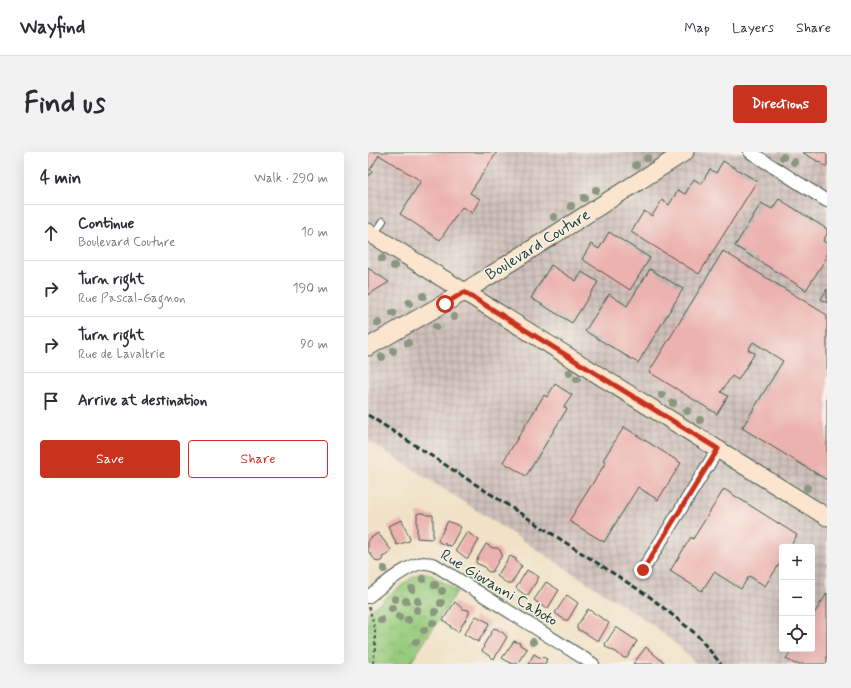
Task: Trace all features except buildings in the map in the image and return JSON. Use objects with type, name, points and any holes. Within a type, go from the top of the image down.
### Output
[{"type":"street","name":"Boulevard Couture","points":[[368,347],[464,292],[685,152]]},
{"type":"street","points":[[750,152],[827,201]]},
{"type":"street","points":[[371,234],[827,517]]},
{"type":"street","points":[[643,570],[718,449]]},
{"type":"street","name":"Rue Giovanni Caboto","points":[[368,597],[408,568],[416,564],[426,562],[439,568],[593,664]]},
{"type":"lane","points":[[371,234],[382,221]]},
{"type":"path","points":[[368,602],[375,629],[373,664]]},
{"type":"shaded area","points":[[368,152],[827,152],[827,664],[696,664],[684,651],[653,625],[368,440]]},
{"type":"green space","points":[[422,572],[428,573],[457,591],[410,664],[368,664],[368,612],[414,576]]},
{"type":"railway","points":[[368,415],[650,597],[696,634],[721,664]]},
{"type":"route","points":[[445,304],[464,292],[718,449],[643,570]]}]
